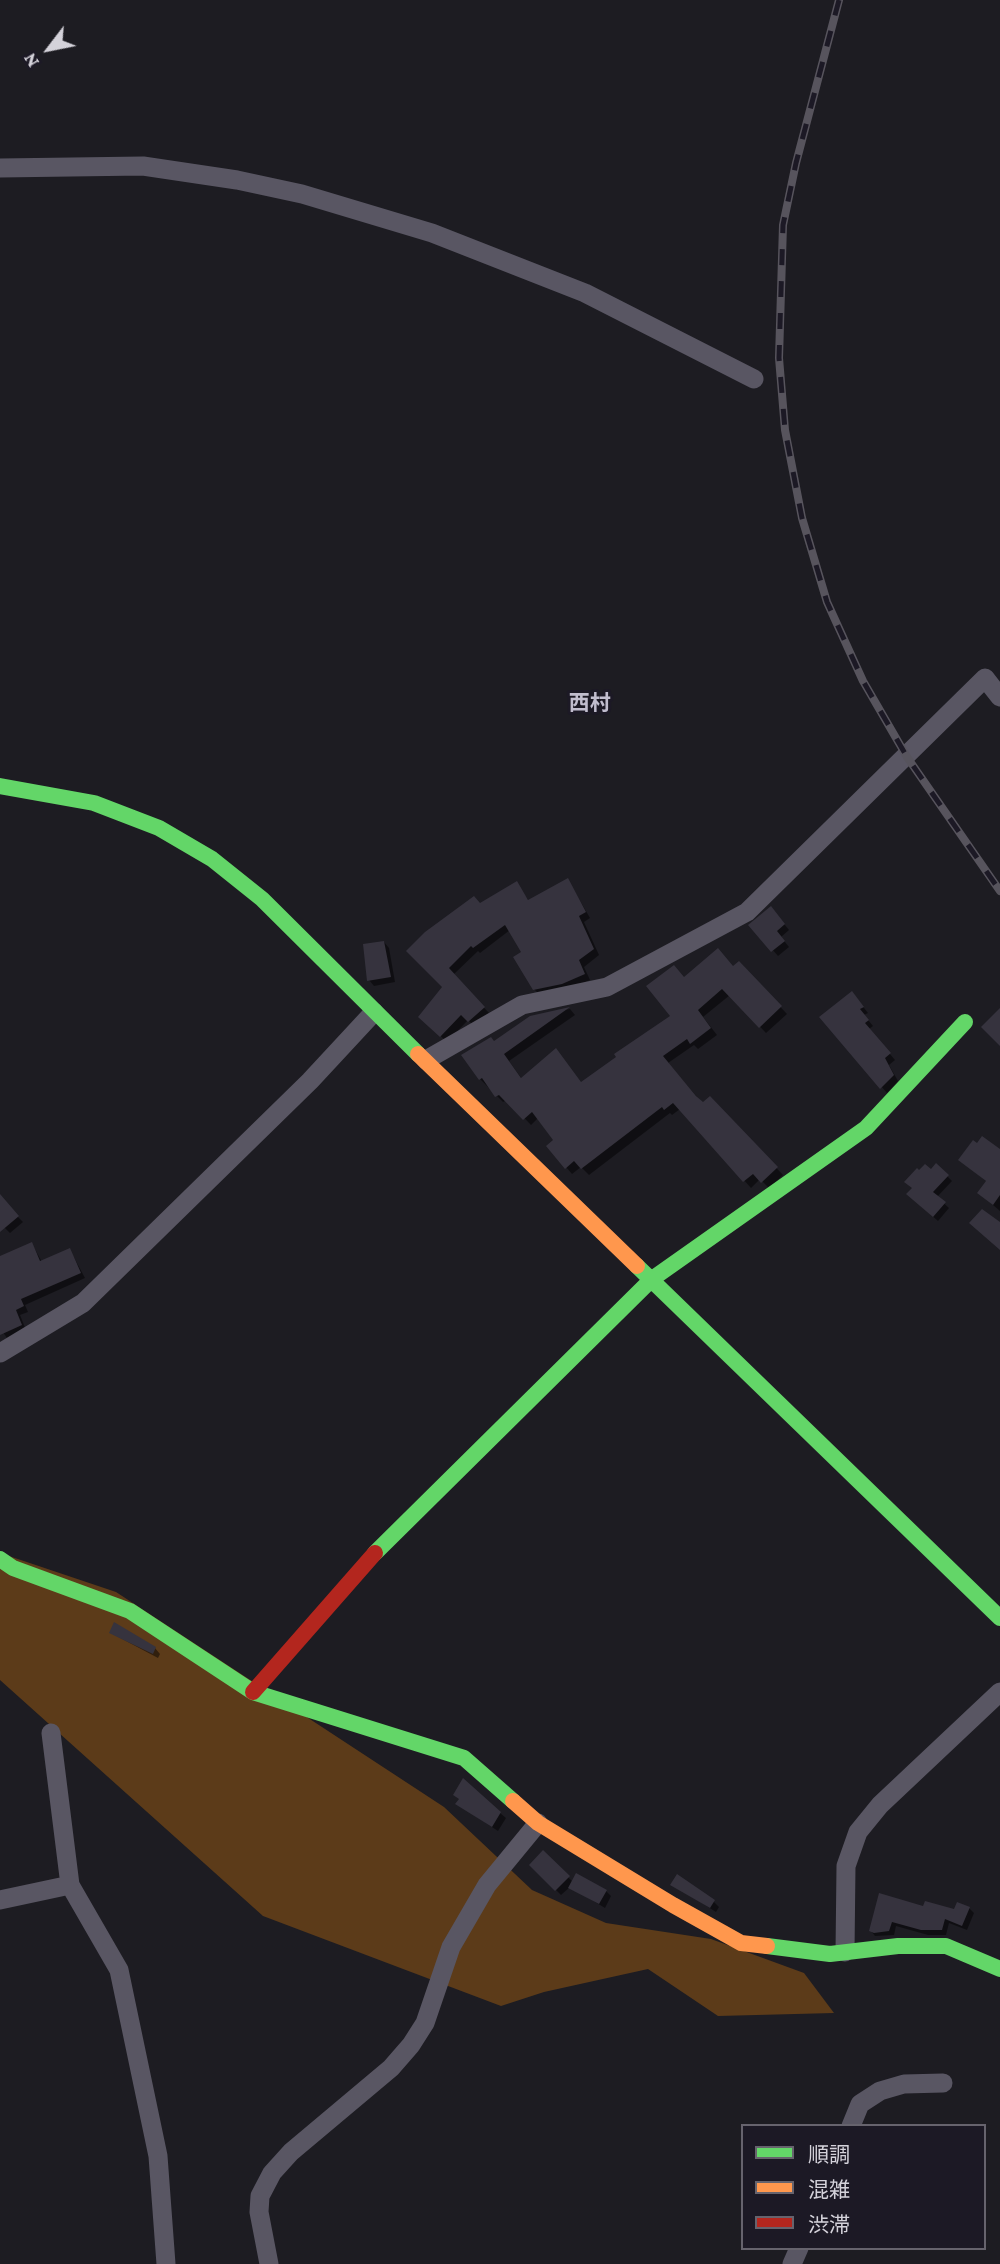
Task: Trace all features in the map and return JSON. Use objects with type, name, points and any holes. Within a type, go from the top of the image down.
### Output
[{"type":"street","points":[[0,168],[143,166],[237,180],[302,194],[432,233],[585,293],[754,379]]},
{"type":"street","points":[[426,1060],[522,1005],[607,987],[747,912],[985,678],[1000,696]]},
{"type":"street","points":[[0,786],[35,790],[94,803],[159,828],[212,859],[262,899],[374,1012],[1000,1618]]},
{"type":"street","points":[[0,1353],[83,1303],[310,1081],[374,1012]]},
{"type":"street","points":[[253,1692],[391,1534],[652,1279],[866,1128],[965,1022]]},
{"type":"street","points":[[0,1559],[13,1568],[130,1611],[253,1692],[464,1758],[538,1823],[741,1943],[830,1954],[946,1946],[1000,1969]]},
{"type":"street","points":[[845,1952],[846,1866],[859,1832],[880,1805],[1000,1692]]},
{"type":"street","points":[[51,1733],[70,1885],[119,1970],[158,2156],[166,2264]]},
{"type":"street","points":[[269,2264],[259,2212],[260,2196],[272,2172],[291,2152],[391,2068],[411,2045],[425,2023],[457,1936],[486,1885],[538,1823]]},
{"type":"street","points":[[0,1900],[70,1885]]},
{"type":"street","points":[[852,2124],[860,2104],[880,2091],[904,2084],[943,2083]]},
{"type":"shaded area","points":[[0,1553],[116,1592],[444,1807],[532,1890],[606,1923],[711,1939],[804,1973],[834,2013],[718,2016],[648,1969],[544,1992],[501,2006],[263,1916],[0,1680]]},
{"type":"building","points":[[568,878],[586,912],[579,916],[594,949],[579,960],[585,974],[562,984],[533,990],[513,957],[521,952],[505,925],[473,948],[471,946],[449,968],[485,1007],[468,1022],[461,1015],[440,1037],[418,1017],[442,987],[406,951],[425,932],[474,896],[480,903],[517,881],[528,900]]},
{"type":"building","points":[[771,906],[785,924],[777,931],[785,941],[771,952],[748,925]]},
{"type":"building","points":[[384,941],[391,977],[367,981],[363,944]]},
{"type":"building","points":[[718,948],[733,966],[739,961],[782,1006],[759,1028],[722,989],[698,1010],[711,1028],[690,1044],[687,1039],[663,1056],[696,1096],[703,1102],[710,1096],[778,1167],[761,1183],[753,1174],[743,1182],[673,1103],[664,1110],[662,1107],[581,1169],[574,1161],[565,1169],[546,1146],[553,1140],[532,1112],[523,1120],[499,1095],[495,1097],[461,1055],[491,1037],[494,1041],[530,1016],[570,1007],[504,1054],[521,1078],[556,1048],[581,1082],[616,1057],[614,1054],[670,1016],[646,986],[674,965],[684,977]]},
{"type":"building","points":[[852,991],[864,1007],[860,1009],[869,1020],[865,1023],[891,1053],[885,1058],[894,1075],[880,1089],[819,1017]]},
{"type":"building","points":[[1000,1008],[1000,1046],[981,1027]]},
{"type":"building","points":[[982,1136],[1000,1149],[1000,1195],[993,1205],[977,1193],[986,1181],[958,1160],[973,1140],[977,1143]]},
{"type":"building","points":[[936,1163],[949,1175],[933,1192],[946,1202],[933,1217],[906,1194],[912,1188],[904,1182],[917,1168],[919,1170],[925,1164],[931,1169]]},
{"type":"building","points":[[0,1194],[19,1216],[0,1232]]},
{"type":"building","points":[[982,1209],[1000,1222],[1000,1250],[969,1223]]},
{"type":"building","points":[[32,1242],[40,1261],[70,1248],[81,1273],[21,1299],[24,1306],[16,1310],[22,1325],[0,1335],[0,1256]]},
{"type":"building","points":[[114,1622],[156,1647],[153,1654],[109,1633]]},
{"type":"building","points":[[463,1778],[501,1812],[492,1827],[455,1804],[459,1799],[453,1795]]},
{"type":"building","points":[[543,1850],[570,1876],[555,1891],[529,1865]]},
{"type":"building","points":[[576,1873],[607,1890],[599,1904],[568,1888]]},
{"type":"building","points":[[677,1874],[715,1900],[710,1908],[670,1885]]},
{"type":"building","points":[[879,1893],[923,1906],[925,1901],[954,1909],[957,1902],[970,1907],[962,1926],[945,1919],[942,1930],[921,1930],[892,1922],[889,1931],[874,1933],[869,1931]]},
{"type":"railway","points":[[839,0],[796,163],[783,225],[779,358],[785,430],[802,518],[827,602],[863,681],[907,757],[1000,891]]},
{"type":"traffic: fast","points":[[0,786],[94,803],[159,828],[212,859],[262,899],[418,1054]]},
{"type":"traffic: fast","points":[[375,1553],[652,1279],[866,1128],[965,1022]]},
{"type":"traffic: fast","points":[[637,1266],[1000,1618]]},
{"type":"traffic: fast","points":[[0,1559],[13,1568],[130,1611],[253,1692],[464,1758],[513,1801]]},
{"type":"traffic: fast","points":[[767,1946],[830,1954],[898,1946],[946,1946],[1000,1969]]},
{"type":"traffic: slow","points":[[418,1054],[637,1266]]},
{"type":"traffic: slow","points":[[513,1801],[538,1823],[673,1905],[741,1943],[767,1946]]},
{"type":"traffic: jam","points":[[253,1692],[375,1553]]},
{"type":"district","name":"西村","points":[[590,704]]}]
